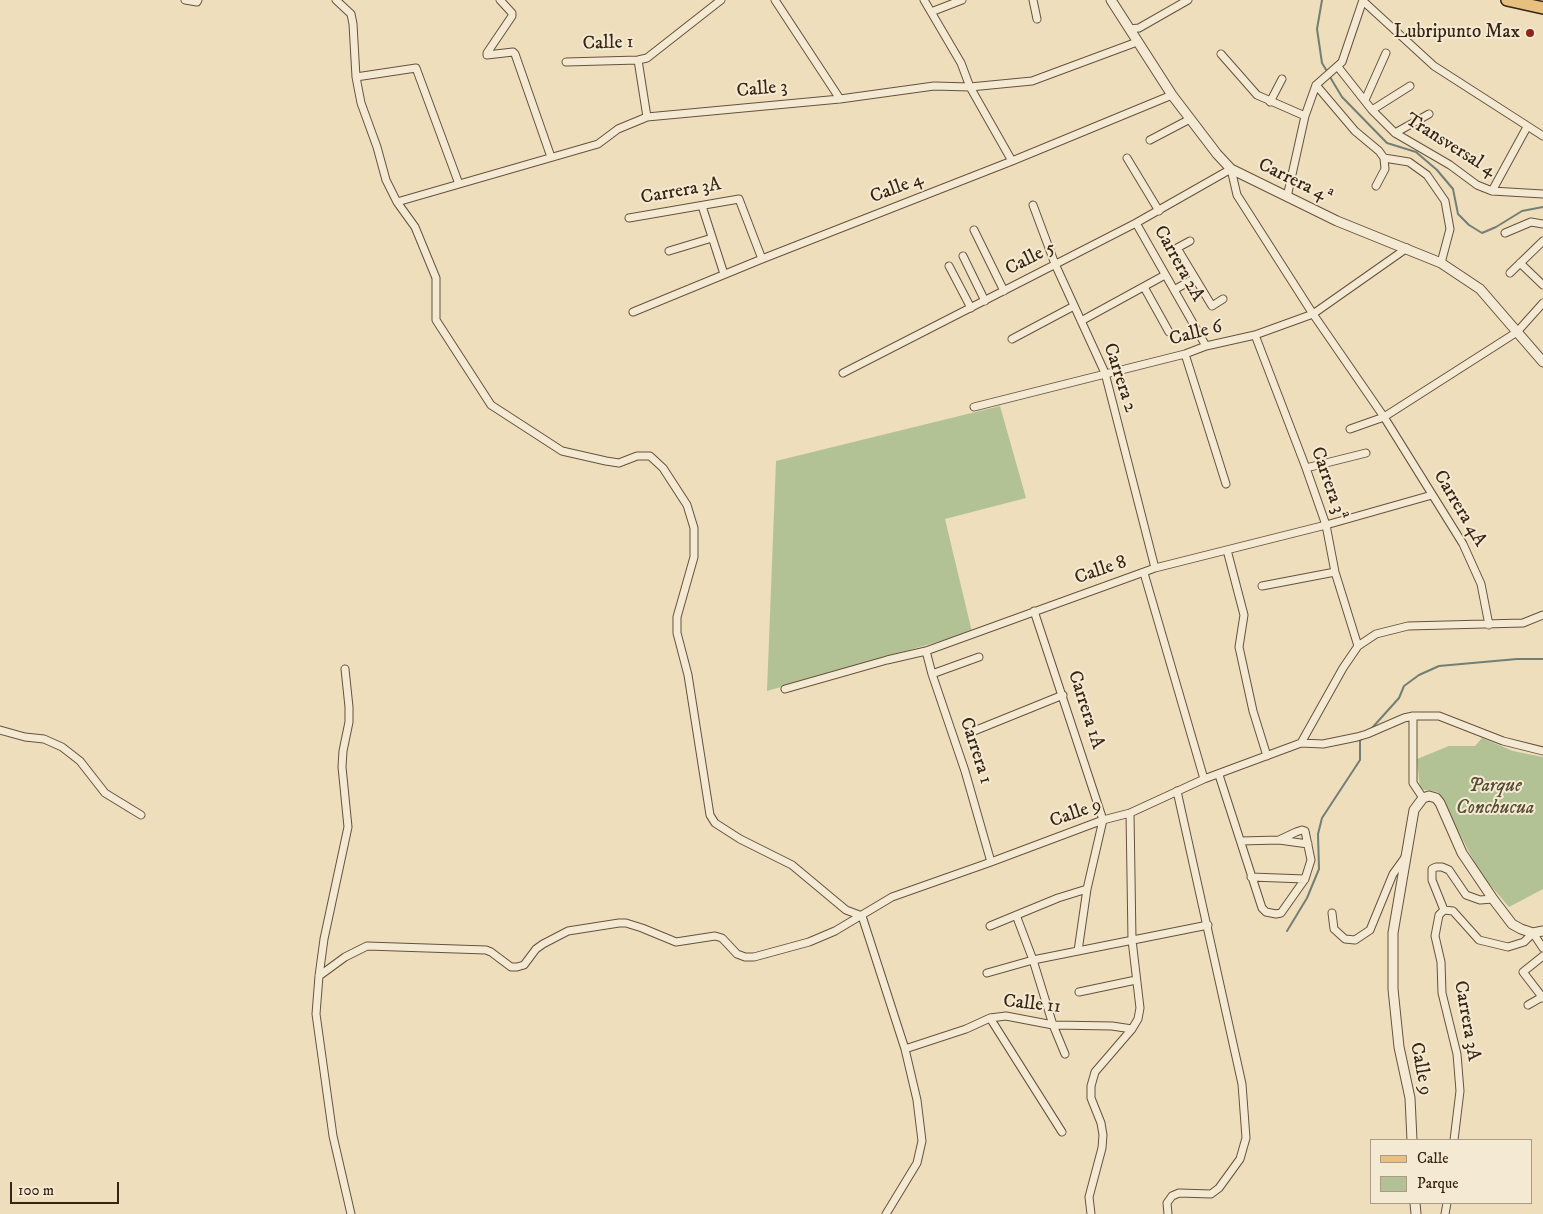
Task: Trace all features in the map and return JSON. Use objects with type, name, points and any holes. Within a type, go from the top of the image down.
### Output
[{"type":"main road","points":[[1507,0],[1543,8]]},
{"type":"street","points":[[185,0],[197,2],[198,0]]},
{"type":"street","points":[[336,0],[351,14],[356,77],[361,103],[377,147],[386,180],[397,202],[415,226],[436,278],[436,320],[492,405],[562,452],[619,463],[637,456],[650,456],[663,468],[687,505],[694,528],[694,557],[677,617],[677,633],[688,675],[710,814],[715,823],[740,839],[792,865],[846,910],[862,916],[905,1050],[917,1100],[922,1141],[917,1162],[886,1214]]},
{"type":"street","points":[[500,0],[512,13],[512,16],[487,55],[513,52],[515,54],[551,157]]},
{"type":"street","name":"Calle 1","points":[[566,62],[638,60],[647,58],[721,0]]},
{"type":"street","points":[[775,0],[840,99]]},
{"type":"street","points":[[924,0],[1012,161]]},
{"type":"street","points":[[931,12],[962,0]]},
{"type":"street","points":[[1033,0],[1038,20]]},
{"type":"street","name":"Carrera 4ª","points":[[1111,0],[1172,96],[1216,154],[1231,169],[1338,221],[1442,264],[1480,289],[1517,332]]},
{"type":"street","points":[[1130,29],[1139,28],[1188,0]]},
{"type":"street","points":[[1287,197],[1305,116],[1316,85],[1342,62],[1363,0],[1434,66],[1543,136]]},
{"type":"street","name":"Calle 3","points":[[397,202],[598,144],[618,129],[646,117],[840,99],[934,86],[970,87],[1032,81],[1137,42]]},
{"type":"street","points":[[1365,100],[1386,53]]},
{"type":"street","points":[[1221,54],[1257,95],[1305,116]]},
{"type":"street","points":[[638,60],[646,117]]},
{"type":"street","name":"Transversal 4","points":[[1338,67],[1372,110],[1396,133],[1450,165],[1477,185],[1492,191],[1543,193]]},
{"type":"street","points":[[356,77],[416,68],[459,184]]},
{"type":"street","points":[[1270,102],[1282,79]]},
{"type":"street","points":[[1316,85],[1355,131],[1379,151],[1384,158],[1385,169],[1376,186]]},
{"type":"street","points":[[1372,110],[1410,86]]},
{"type":"street","name":"Calle 4","points":[[633,312],[1172,96]]},
{"type":"street","points":[[1396,133],[1429,114]]},
{"type":"street","points":[[1150,140],[1190,119]]},
{"type":"street","points":[[1492,191],[1527,127]]},
{"type":"street","points":[[1127,158],[1159,211]]},
{"type":"street","points":[[1384,158],[1409,162],[1427,175],[1444,201],[1450,229],[1442,264]]},
{"type":"street","name":"Calle 5","points":[[843,373],[1136,224],[1231,169]]},
{"type":"street","name":"Carrera 4A","points":[[1231,169],[1237,195],[1313,314],[1384,417],[1463,544],[1481,584],[1489,625]]},
{"type":"street","name":"Carrera 3A","points":[[629,218],[739,199],[762,259]]},
{"type":"street","name":"Carrera 2","points":[[1033,205],[1055,264],[1104,373],[1155,568]]},
{"type":"street","points":[[702,206],[724,274]]},
{"type":"street","points":[[1506,233],[1531,222],[1543,224]]},
{"type":"street","name":"Carrera 2A","points":[[1136,224],[1206,346]]},
{"type":"street","points":[[974,230],[1004,291]]},
{"type":"street","points":[[669,251],[712,238]]},
{"type":"street","points":[[1510,273],[1543,240]]},
{"type":"street","points":[[1190,241],[1177,248],[1212,306],[1223,300]]},
{"type":"street","name":"Calle 6","points":[[974,407],[1185,354],[1206,346],[1256,335],[1313,314],[1407,248]]},
{"type":"street","points":[[963,256],[986,301]]},
{"type":"street","points":[[1520,263],[1543,285]]},
{"type":"street","points":[[949,266],[971,308]]},
{"type":"street","points":[[1081,321],[1165,274]]},
{"type":"street","points":[[1174,290],[1195,278]]},
{"type":"street","points":[[1144,287],[1169,332]]},
{"type":"street","points":[[1350,429],[1384,417],[1517,332],[1543,303]]},
{"type":"street","points":[[1012,340],[1074,306]]},
{"type":"street","points":[[1517,332],[1543,362]]},
{"type":"street","name":"Carrera 3ª","points":[[1256,335],[1326,525],[1335,572],[1358,646]]},
{"type":"street","points":[[1185,354],[1226,484]]},
{"type":"street","points":[[1306,468],[1366,453]]},
{"type":"street","name":"Calle 8","points":[[785,689],[926,650],[1155,568],[1326,525],[1432,495]]},
{"type":"street","points":[[1227,550],[1244,616],[1239,647],[1253,711],[1267,756]]},
{"type":"street","points":[[1262,586],[1335,572]]},
{"type":"street","points":[[1144,573],[1204,779]]},
{"type":"street","name":"Carrera 1A","points":[[1034,611],[1103,820]]},
{"type":"street","points":[[1543,615],[1523,623],[1408,626],[1376,634],[1358,646],[1343,668],[1301,743],[1323,744],[1368,734],[1404,718],[1439,716],[1503,741],[1543,751]]},
{"type":"street","name":"Carrera 1","points":[[926,650],[932,674],[965,772],[991,862]]},
{"type":"street","points":[[932,674],[979,657]]},
{"type":"street","points":[[345,669],[349,722],[342,767],[348,827],[324,938],[316,1025],[332,1136],[351,1214]]},
{"type":"street","points":[[974,731],[1063,695]]},
{"type":"street","points":[[1413,716],[1413,783],[1423,798],[1430,796],[1436,798],[1440,803],[1462,853],[1492,899],[1512,924],[1533,933],[1543,931]]},
{"type":"street","points":[[0,730],[25,737],[44,739],[62,747],[80,761],[106,793],[141,815]]},
{"type":"street","name":"Calle 9","points":[[319,976],[345,957],[367,946],[486,950],[511,967],[517,967],[524,965],[536,949],[543,944],[568,931],[618,923],[626,923],[642,928],[676,942],[715,936],[722,938],[737,954],[745,957],[754,957],[809,942],[835,931],[892,897],[1103,820],[1130,813],[1204,779],[1301,743]]},
{"type":"street","points":[[1219,775],[1262,908],[1266,912],[1276,914],[1281,913],[1305,879],[1311,860],[1304,831],[1302,830],[1279,840]]},
{"type":"street","points":[[1168,1214],[1167,1203],[1172,1196],[1180,1193],[1211,1194],[1219,1188],[1240,1159],[1246,1138],[1242,1084],[1178,791]]},
{"type":"street","name":"Calle 9","points":[[1412,1139],[1410,1098],[1399,1047],[1393,989],[1393,933],[1414,810],[1423,798]]},
{"type":"street","points":[[1091,1214],[1089,1197],[1102,1148],[1103,1135],[1101,1123],[1091,1098],[1091,1086],[1095,1072],[1132,1029],[1138,1019],[1140,1008],[1132,940],[1130,813]]},
{"type":"street","points":[[1078,950],[1087,889],[1103,820]]},
{"type":"street","points":[[1241,841],[1279,840],[1308,844]]},
{"type":"street","points":[[1332,913],[1334,929],[1345,939],[1355,940],[1370,930],[1393,874],[1406,856]]},
{"type":"street","points":[[1492,899],[1480,900],[1466,895],[1449,870],[1442,867],[1432,869],[1432,880],[1444,910],[1453,911],[1480,940],[1508,947],[1524,942],[1533,933]]},
{"type":"street","points":[[1251,877],[1305,879]]},
{"type":"street","points":[[990,926],[1058,898],[1087,889]]},
{"type":"street","name":"Carrera 3A","points":[[1444,910],[1439,915],[1436,936],[1441,962],[1442,993],[1457,1054],[1460,1091],[1454,1139]]},
{"type":"street","points":[[1016,915],[1064,1054]]},
{"type":"street","points":[[987,973],[1078,950],[1208,925]]},
{"type":"street","points":[[1533,933],[1543,948]]},
{"type":"street","points":[[1528,1005],[1543,997],[1523,972],[1543,956]]},
{"type":"street","points":[[1078,992],[1136,980]]},
{"type":"street","name":"Calle 11","points":[[905,1050],[966,1029],[990,1018],[1006,1016],[1053,1025],[1112,1026],[1132,1029]]},
{"type":"street","points":[[990,1018],[1062,1132]]},
{"type":"green space","points":[[1000,406],[1026,498],[945,519],[972,632],[767,691],[776,461]]},
{"type":"green space","name":"Parque Conchucua","points":[[1482,738],[1513,751],[1543,757],[1543,889],[1509,907],[1480,873],[1438,792],[1420,789],[1417,759],[1449,746],[1475,746]]},
{"type":"waterway","points":[[1322,0],[1317,29],[1322,63],[1328,73]]},
{"type":"waterway","points":[[1330,77],[1342,97],[1387,143],[1416,152],[1437,170],[1453,189],[1458,214],[1469,225],[1482,233],[1522,211],[1543,207]]},
{"type":"waterway","points":[[1372,728],[1399,698],[1404,686],[1419,675],[1439,666],[1517,659],[1543,659]]},
{"type":"waterway","points":[[1287,931],[1307,898],[1319,869],[1318,834],[1322,818],[1360,760],[1360,741],[1363,737]]},
{"type":"place","name":"Lubripunto Max","points":[[1530,33]]}]
